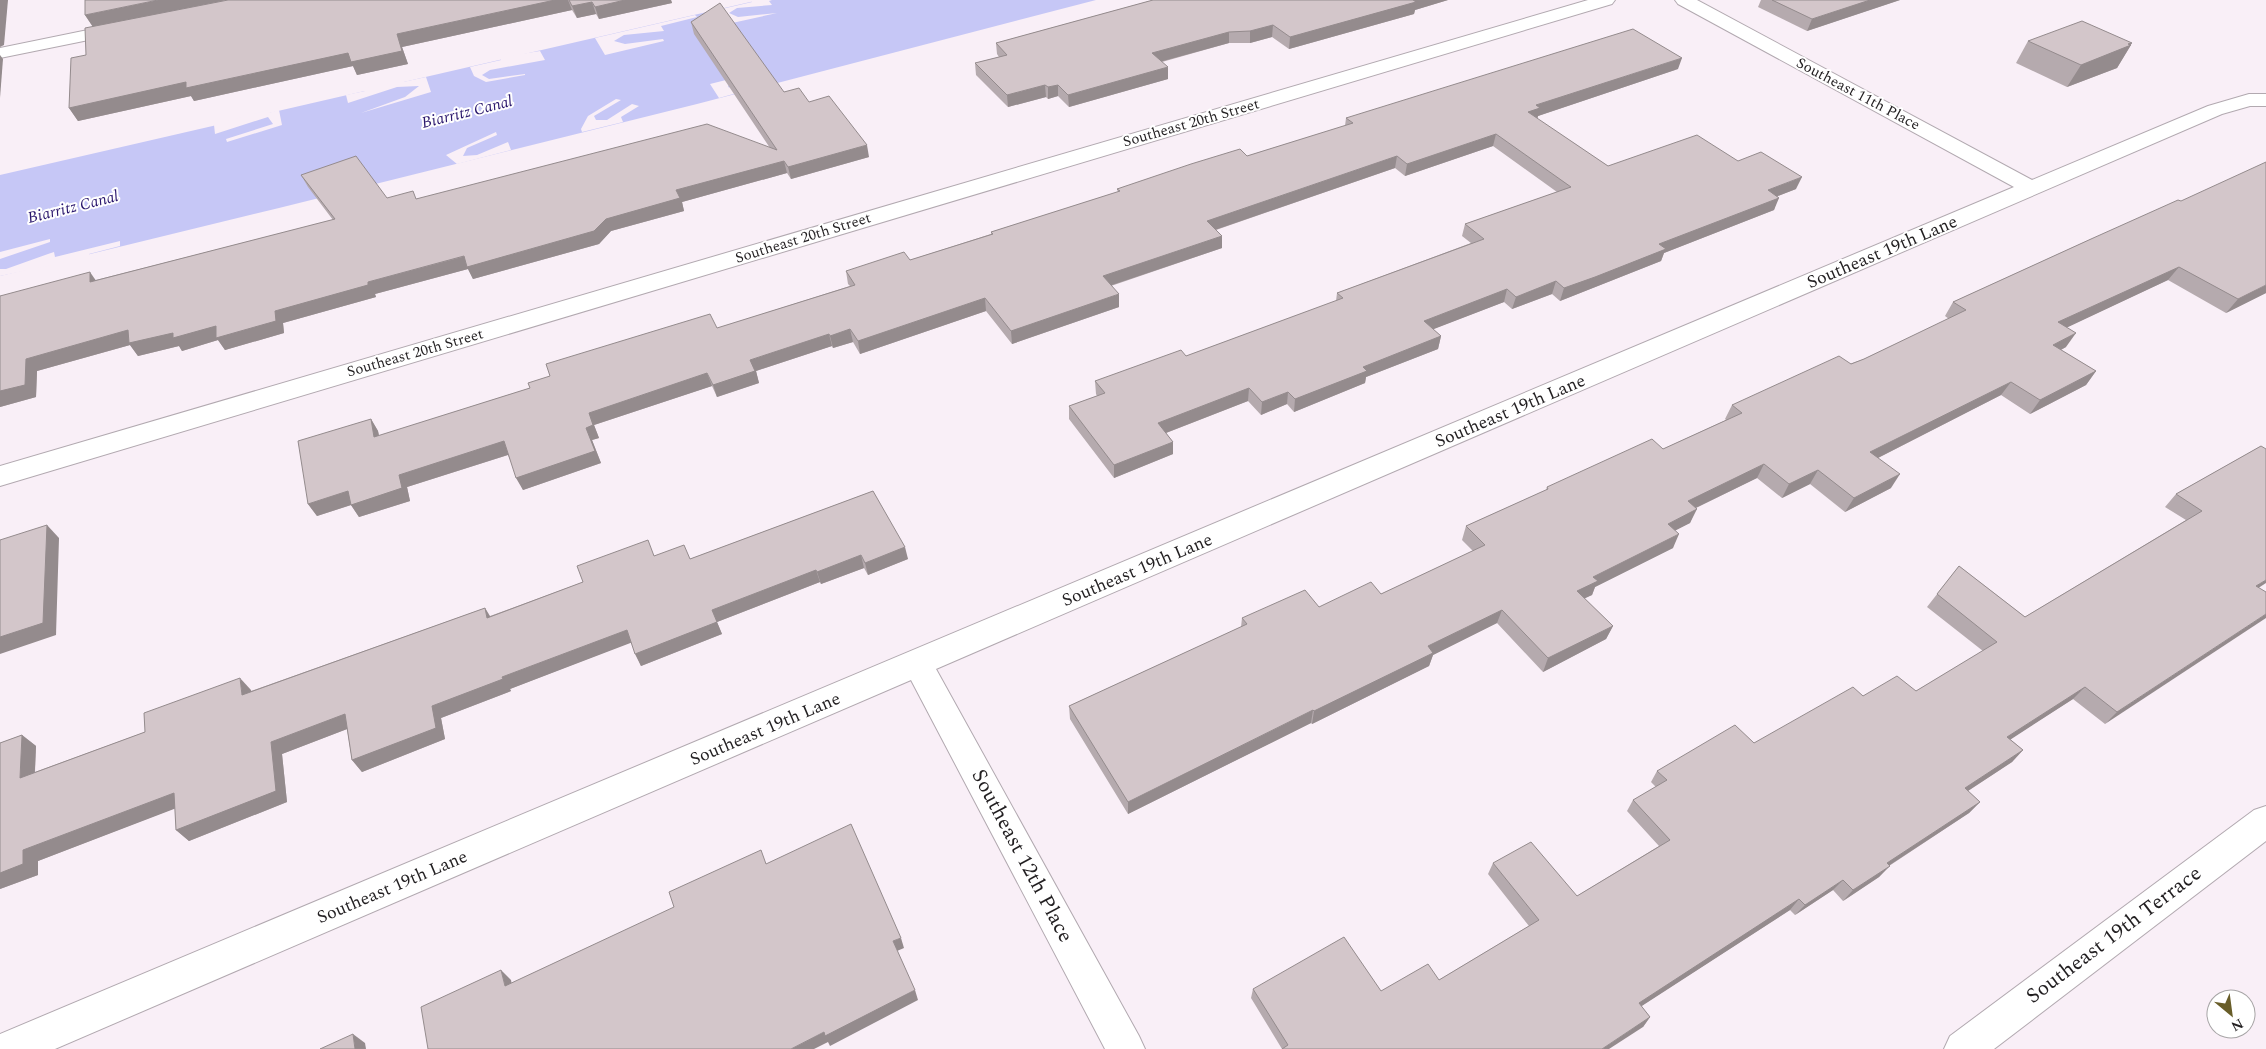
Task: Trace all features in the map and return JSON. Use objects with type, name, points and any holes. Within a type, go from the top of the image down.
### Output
[{"type":"street","name":"Southeast 20th Street","points":[[0,476],[1606,0]]},
{"type":"street","name":"Southeast 11th Place","points":[[1684,0],[2031,188]]},
{"type":"street","points":[[0,53],[135,25]]},
{"type":"street","name":"Southeast 19th Lane","points":[[10,1049],[918,664],[2215,110],[2249,100],[2266,100]]},
{"type":"street","name":"Southeast 12th Place","points":[[918,664],[1126,1049]]},
{"type":"street","name":"Southeast 19th Terrace","points":[[1962,1049],[2266,821]]},
{"type":"water","name":"Biarritz Canal","points":[[759,0],[1096,0],[697,104],[0,276],[0,175]]},
{"type":"pier","points":[[751,0],[772,0],[769,1],[772,5],[737,8],[729,13],[738,17],[777,13],[723,25],[713,11],[752,2]]},
{"type":"pier","points":[[695,15],[697,17],[661,26],[664,31],[624,35],[614,41],[625,44],[663,39],[664,41],[605,55],[595,38]]},
{"type":"pier","points":[[540,51],[545,60],[490,70],[482,75],[489,79],[525,75],[486,82],[474,76],[470,67],[501,60],[501,57]]},
{"type":"pier","points":[[758,72],[730,82],[728,87],[744,91],[719,98],[710,84]]},
{"type":"pier","points":[[426,77],[431,92],[361,113],[405,97],[419,86],[397,87],[348,103],[346,95],[365,91],[364,88]]},
{"type":"pier","points":[[616,99],[621,100],[594,116],[596,120],[607,120],[632,104],[639,106],[621,117],[623,122],[582,132],[581,129],[588,116]]},
{"type":"pier","points":[[268,110],[268,113],[279,110],[282,125],[227,142],[226,139],[273,124],[268,117],[215,134],[214,125]]},
{"type":"pier","points":[[496,132],[497,135],[467,148],[463,156],[477,155],[508,142],[511,150],[457,164],[446,155]]},
{"type":"pier","points":[[50,239],[50,242],[0,259],[0,252]]},
{"type":"pier","points":[[120,241],[120,246],[89,254],[89,257],[0,276],[0,269],[6,269],[54,252],[55,257]]},
{"type":"building","points":[[85,0],[158,0],[85,15]]},
{"type":"building","points":[[228,0],[555,0],[397,34],[402,51],[351,62],[348,53],[186,88],[186,82],[69,108],[71,58],[86,55],[85,28]]},
{"type":"building","points":[[569,0],[625,0],[595,7],[592,2],[572,6]]},
{"type":"building","points":[[1153,0],[1413,0],[1416,2],[1290,37],[1273,25],[1250,31],[1229,32],[1152,53],[1168,67],[1068,95],[1058,85],[1048,87],[1045,85],[1007,95],[975,63],[1007,55],[996,43]]},
{"type":"building","points":[[1772,0],[1870,0],[1812,19]]},
{"type":"building","points":[[720,3],[784,92],[799,88],[809,102],[829,96],[867,145],[788,167],[784,161],[676,190],[680,198],[606,219],[594,231],[467,267],[464,256],[368,282],[368,285],[275,311],[276,321],[216,338],[216,326],[173,338],[173,333],[129,343],[128,330],[26,359],[25,385],[0,391],[0,296],[90,272],[90,282],[335,219],[301,175],[356,156],[387,198],[413,191],[416,199],[707,124],[777,150],[691,22]]},
{"type":"building","points":[[2082,21],[2132,43],[2081,65],[2028,41]]},
{"type":"building","points":[[1633,29],[1682,58],[1536,105],[1540,108],[1528,112],[1608,166],[1697,135],[1738,161],[1761,152],[1802,177],[1768,190],[1779,198],[1659,244],[1666,249],[1595,277],[1564,288],[1556,281],[1516,297],[1507,289],[1424,321],[1441,336],[1363,367],[1367,371],[1295,399],[1288,392],[1262,402],[1249,388],[1158,423],[1173,442],[1114,465],[1069,406],[1105,393],[1095,381],[1181,350],[1186,356],[1343,298],[1337,293],[1484,239],[1465,224],[1571,187],[1496,134],[1407,164],[1397,156],[1207,221],[1222,236],[1103,276],[1119,294],[1011,331],[985,298],[858,341],[850,329],[830,336],[829,334],[750,360],[755,371],[713,385],[707,373],[589,413],[593,425],[586,428],[595,451],[516,478],[504,441],[399,475],[402,488],[351,505],[348,491],[308,504],[298,441],[371,419],[374,437],[530,388],[528,383],[550,376],[546,364],[710,314],[717,328],[855,285],[846,271],[904,252],[910,260],[1120,191],[1117,189],[1191,164],[1240,149],[1247,156],[1353,123],[1346,118]]},
{"type":"building","points":[[2266,162],[2266,285],[2238,299],[2179,267],[2058,322],[2076,333],[2053,345],[2096,371],[2040,400],[2011,382],[1870,452],[1900,474],[1854,498],[1818,470],[1789,484],[1764,464],[1688,501],[1697,509],[1668,524],[1679,534],[1593,577],[1598,581],[1577,591],[1613,626],[1548,658],[1502,610],[1428,646],[1433,653],[1128,802],[1069,706],[1247,624],[1242,618],[1305,590],[1319,607],[1371,582],[1381,594],[1485,545],[1466,526],[1652,439],[1663,449],[1742,413],[1732,405],[1839,356],[1851,364],[1864,359],[1966,310],[1953,302]]},
{"type":"building","points":[[2261,446],[2266,449],[2266,580],[2256,586],[2266,592],[2266,614],[2117,712],[2085,687],[2007,737],[2023,750],[1965,788],[1980,802],[1887,863],[1890,866],[1853,890],[1843,880],[1805,905],[1799,899],[1639,1003],[1650,1017],[1602,1049],[1282,1049],[1288,1045],[1253,989],[1344,937],[1381,991],[1428,964],[1439,980],[1539,920],[1493,863],[1531,842],[1577,896],[1670,840],[1633,800],[1667,780],[1657,771],[1735,725],[1754,743],[1853,687],[1863,696],[1897,676],[1916,691],[1997,642],[1937,594],[1959,566],[2025,617],[2202,511],[2176,494]]},
{"type":"building","points":[[873,491],[905,547],[865,563],[861,555],[817,572],[816,570],[712,610],[717,622],[635,654],[627,630],[502,677],[503,679],[432,706],[436,728],[352,760],[345,714],[271,742],[276,791],[176,830],[174,793],[23,850],[23,864],[0,873],[0,743],[22,735],[20,778],[145,732],[144,713],[240,678],[242,695],[485,608],[487,618],[583,582],[577,566],[648,540],[654,556],[684,545],[690,559]]},
{"type":"building","points":[[47,525],[43,623],[0,637],[0,540]]},
{"type":"building","points":[[851,824],[901,938],[893,941],[915,990],[825,1036],[824,1032],[791,1049],[428,1049],[421,1007],[501,970],[505,986],[674,907],[669,892],[761,850],[766,864]]},
{"type":"building","points":[[353,1034],[355,1049],[320,1049]]}]
